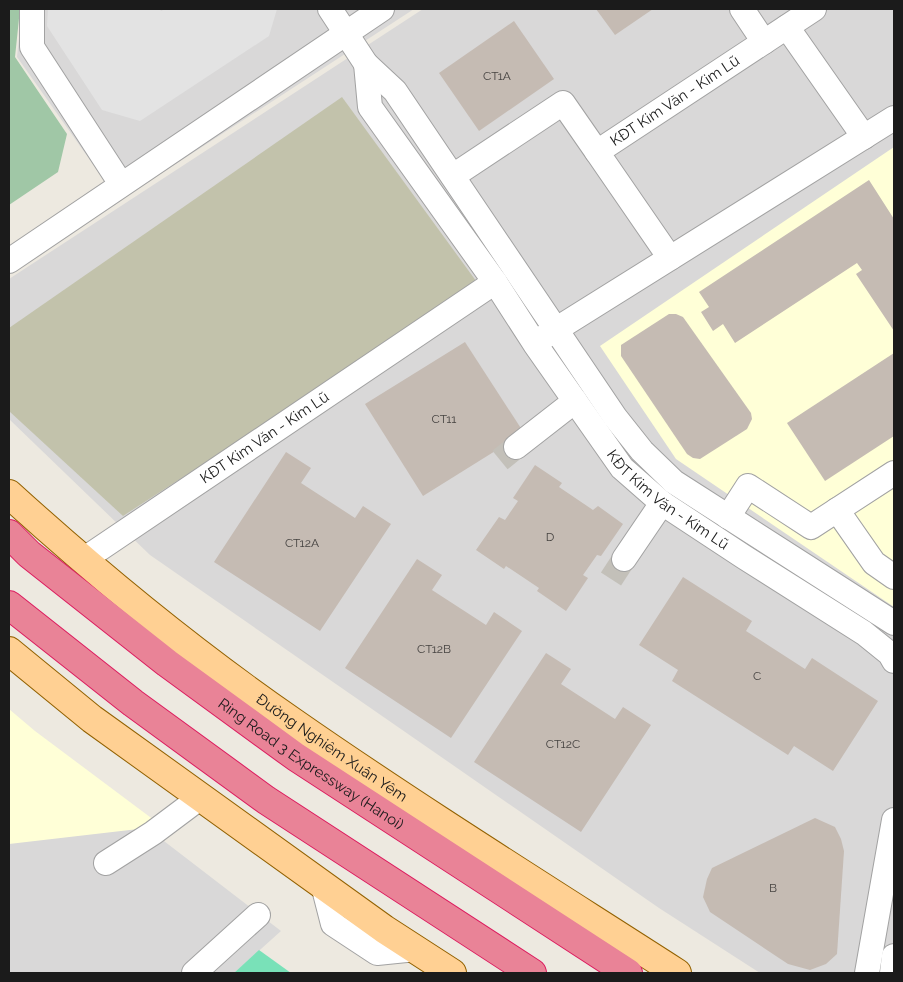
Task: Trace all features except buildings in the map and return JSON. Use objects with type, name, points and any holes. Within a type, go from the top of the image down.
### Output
[{"type":"highway","name":"Ring Road 3 Expressway (Hanoi)","points":[[9,534],[29,554],[159,657],[296,757],[628,973]]},
{"type":"highway","points":[[9,605],[133,703],[266,800],[532,973]]},
{"type":"main road","name":"Đường Nghiêm Xuân Yêm","points":[[9,494],[83,560],[193,648],[291,721],[677,973]]},
{"type":"main road","points":[[9,651],[92,719],[323,885],[452,973]]},
{"type":"street","points":[[32,9],[32,47],[121,184]]},
{"type":"street","points":[[330,9],[366,64],[370,107],[395,91]]},
{"type":"street","points":[[9,261],[382,9]]},
{"type":"street","points":[[742,9],[764,42]]},
{"type":"street","name":"KĐT Kim Văn - Kim Lũ","points":[[670,258],[597,152],[764,42],[787,20],[814,9]]},
{"type":"street","points":[[787,20],[864,136]]},
{"type":"street","name":"KĐT Kim Văn - Kim Lũ","points":[[366,64],[395,91],[615,417],[642,451],[674,482],[894,623]]},
{"type":"street","points":[[453,176],[563,103],[597,152]]},
{"type":"street","name":"KĐT Kim Văn - Kim Lũ","points":[[370,107],[495,282],[622,468],[662,503],[864,633],[890,654],[894,660]]},
{"type":"street","points":[[536,344],[556,329],[894,118]]},
{"type":"street","name":"KĐT Kim Văn - Kim Lũ","points":[[83,560],[495,282]]},
{"type":"street","points":[[516,447],[575,401]]},
{"type":"street","points":[[596,431],[615,417]]},
{"type":"street","points":[[728,517],[748,486],[811,527],[894,474]]},
{"type":"street","points":[[690,522],[705,502]]},
{"type":"street","points":[[624,560],[662,503]]},
{"type":"street","points":[[837,510],[874,563],[894,577]]},
{"type":"street","points":[[106,863],[153,833],[201,797]]},
{"type":"street","points":[[867,973],[894,824]]},
{"type":"street","points":[[194,973],[258,915]]},
{"type":"street","points":[[892,973],[894,956]]},
{"type":"shaded area","points":[[9,9],[20,9],[15,57],[67,134],[58,172],[9,205]]},
{"type":"shaded area","points":[[22,9],[414,9],[119,201],[17,57]]},
{"type":"shaded area","points":[[48,9],[160,9],[161,11],[165,9],[277,9],[269,36],[140,121],[102,110],[47,26]]},
{"type":"shaded area","points":[[423,9],[894,9],[894,973],[760,973],[659,908],[150,555],[9,419],[9,279]]},
{"type":"shaded area","points":[[342,97],[479,285],[123,516],[9,411],[9,328]]},
{"type":"shaded area","points":[[894,147],[894,607],[676,459],[600,346]]},
{"type":"shaded area","points":[[9,709],[35,731],[154,820],[147,828],[9,844]]},
{"type":"shaded area","points":[[9,719],[39,745],[281,931],[234,973],[9,973]]},
{"type":"green space","points":[[259,950],[291,973],[234,973]]},
{"type":"tunnel","points":[[500,460],[516,447]]},
{"type":"tunnel","points":[[611,579],[624,559]]}]
